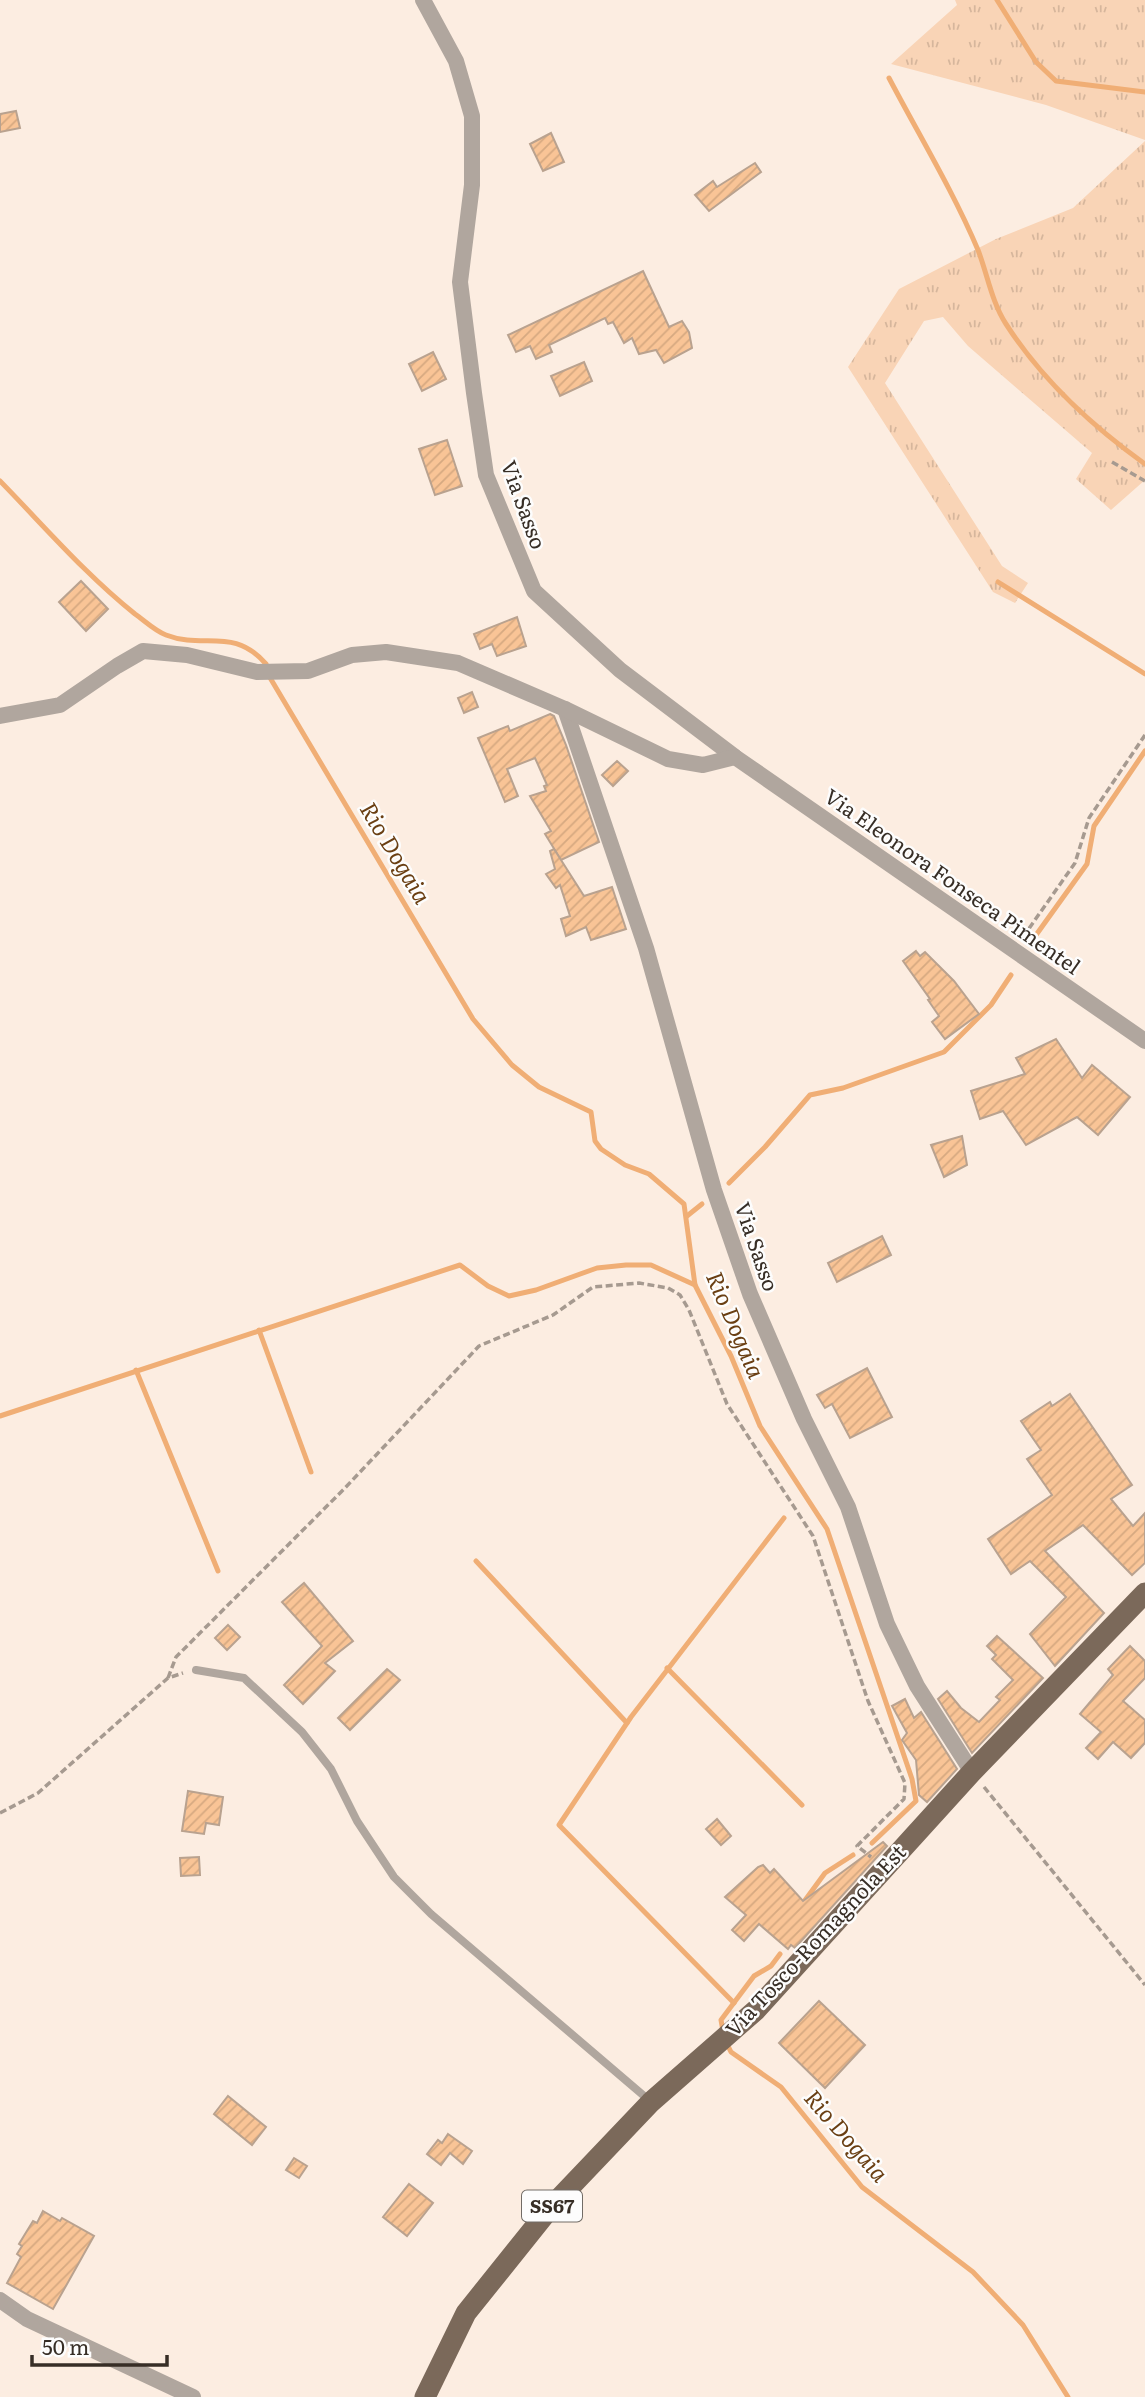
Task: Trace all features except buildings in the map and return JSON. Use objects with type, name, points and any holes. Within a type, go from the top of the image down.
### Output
[{"type":"main road","name":"Via Tosco-Romagnola Est","points":[[425,2397],[451,2339],[482,2290],[551,2207],[651,2102],[734,2032],[972,1772],[1145,1593]]},
{"type":"street","name":"Via Sasso","points":[[422,0],[456,61],[472,116],[472,186],[460,282],[486,475],[505,524],[534,591],[620,670],[736,757]]},
{"type":"street","points":[[0,716],[60,705],[144,651],[187,655],[257,672],[308,671],[352,655],[386,652],[423,655],[458,663],[565,709],[668,759],[703,765],[736,757]]},
{"type":"street","name":"Via Sasso","points":[[565,709],[646,948],[714,1190],[750,1294],[804,1419],[848,1507],[887,1624],[917,1686],[972,1772]]},
{"type":"street","name":"Via Eleonora Fonseca Pimentel","points":[[736,757],[1145,1041]]},
{"type":"street","points":[[0,2300],[27,2319],[193,2397]]},
{"type":"lane","points":[[196,1670],[244,1678],[302,1732],[331,1769],[357,1821],[394,1877],[430,1914],[651,2102]]},
{"type":"path","points":[[1112,462],[1145,481]]},
{"type":"path","points":[[1014,950],[1075,863],[1088,818],[1145,735]]},
{"type":"path","points":[[168,1678],[176,1657],[344,1489],[479,1346],[553,1314],[593,1287],[639,1283],[668,1288],[680,1295],[689,1310],[727,1404],[813,1536],[868,1701],[905,1783],[904,1799],[857,1846],[885,1869]]},
{"type":"path","points":[[0,1813],[38,1793],[168,1678],[196,1670]]},
{"type":"path","points":[[972,1772],[1145,1985]]},
{"type":"green space","points":[[955,0],[1145,0],[1145,140],[1046,105],[891,64],[957,5]]},
{"type":"green space","points":[[1145,141],[1145,480],[1111,510],[1076,479],[1092,453],[968,346],[943,317],[924,321],[885,383],[1002,566],[1028,583],[1015,603],[993,592],[848,367],[899,289],[996,239],[1073,208]]},
{"type":"waterway","points":[[997,0],[1036,62],[1056,81],[1145,92]]},
{"type":"waterway","points":[[889,78],[968,228],[997,307],[1006,324],[1035,364],[1069,401],[1145,464]]},
{"type":"waterway","name":"Rio Dogaia","points":[[0,481],[99,583],[154,628],[180,639],[230,642],[254,652],[266,664]]},
{"type":"waterway","points":[[998,582],[1145,674]]},
{"type":"waterway","name":"Rio Dogaia","points":[[269,676],[473,1019],[512,1065],[539,1087],[591,1112],[595,1141],[601,1149],[625,1165],[649,1174],[684,1204],[695,1285],[731,1356],[760,1426],[827,1529],[912,1779],[916,1801],[872,1843]]},
{"type":"waterway","points":[[1031,942],[1087,864],[1094,826],[1145,751]]},
{"type":"waterway","points":[[729,1183],[765,1147],[810,1095],[843,1088],[944,1052],[991,1005],[1011,975]]},
{"type":"waterway","points":[[687,1216],[702,1204]]},
{"type":"waterway","points":[[0,1416],[460,1265],[488,1286],[509,1296],[536,1290],[597,1268],[626,1265],[651,1265],[695,1285]]},
{"type":"waterway","points":[[259,1330],[311,1472]]},
{"type":"waterway","points":[[136,1370],[218,1571]]},
{"type":"waterway","points":[[734,2003],[559,1825],[631,1717],[784,1518]]},
{"type":"waterway","points":[[476,1561],[627,1723]]},
{"type":"waterway","points":[[667,1668],[802,1805]]},
{"type":"waterway","name":"Rio Dogaia","points":[[803,1903],[825,1873],[853,1855]]},
{"type":"waterway","name":"Rio Dogaia","points":[[723,2031],[721,2020],[754,1976],[771,1966],[780,1954]]},
{"type":"waterway","name":"Rio Dogaia","points":[[727,2044],[731,2052],[781,2087],[862,2187],[973,2272],[1023,2325],[1068,2397]]}]
